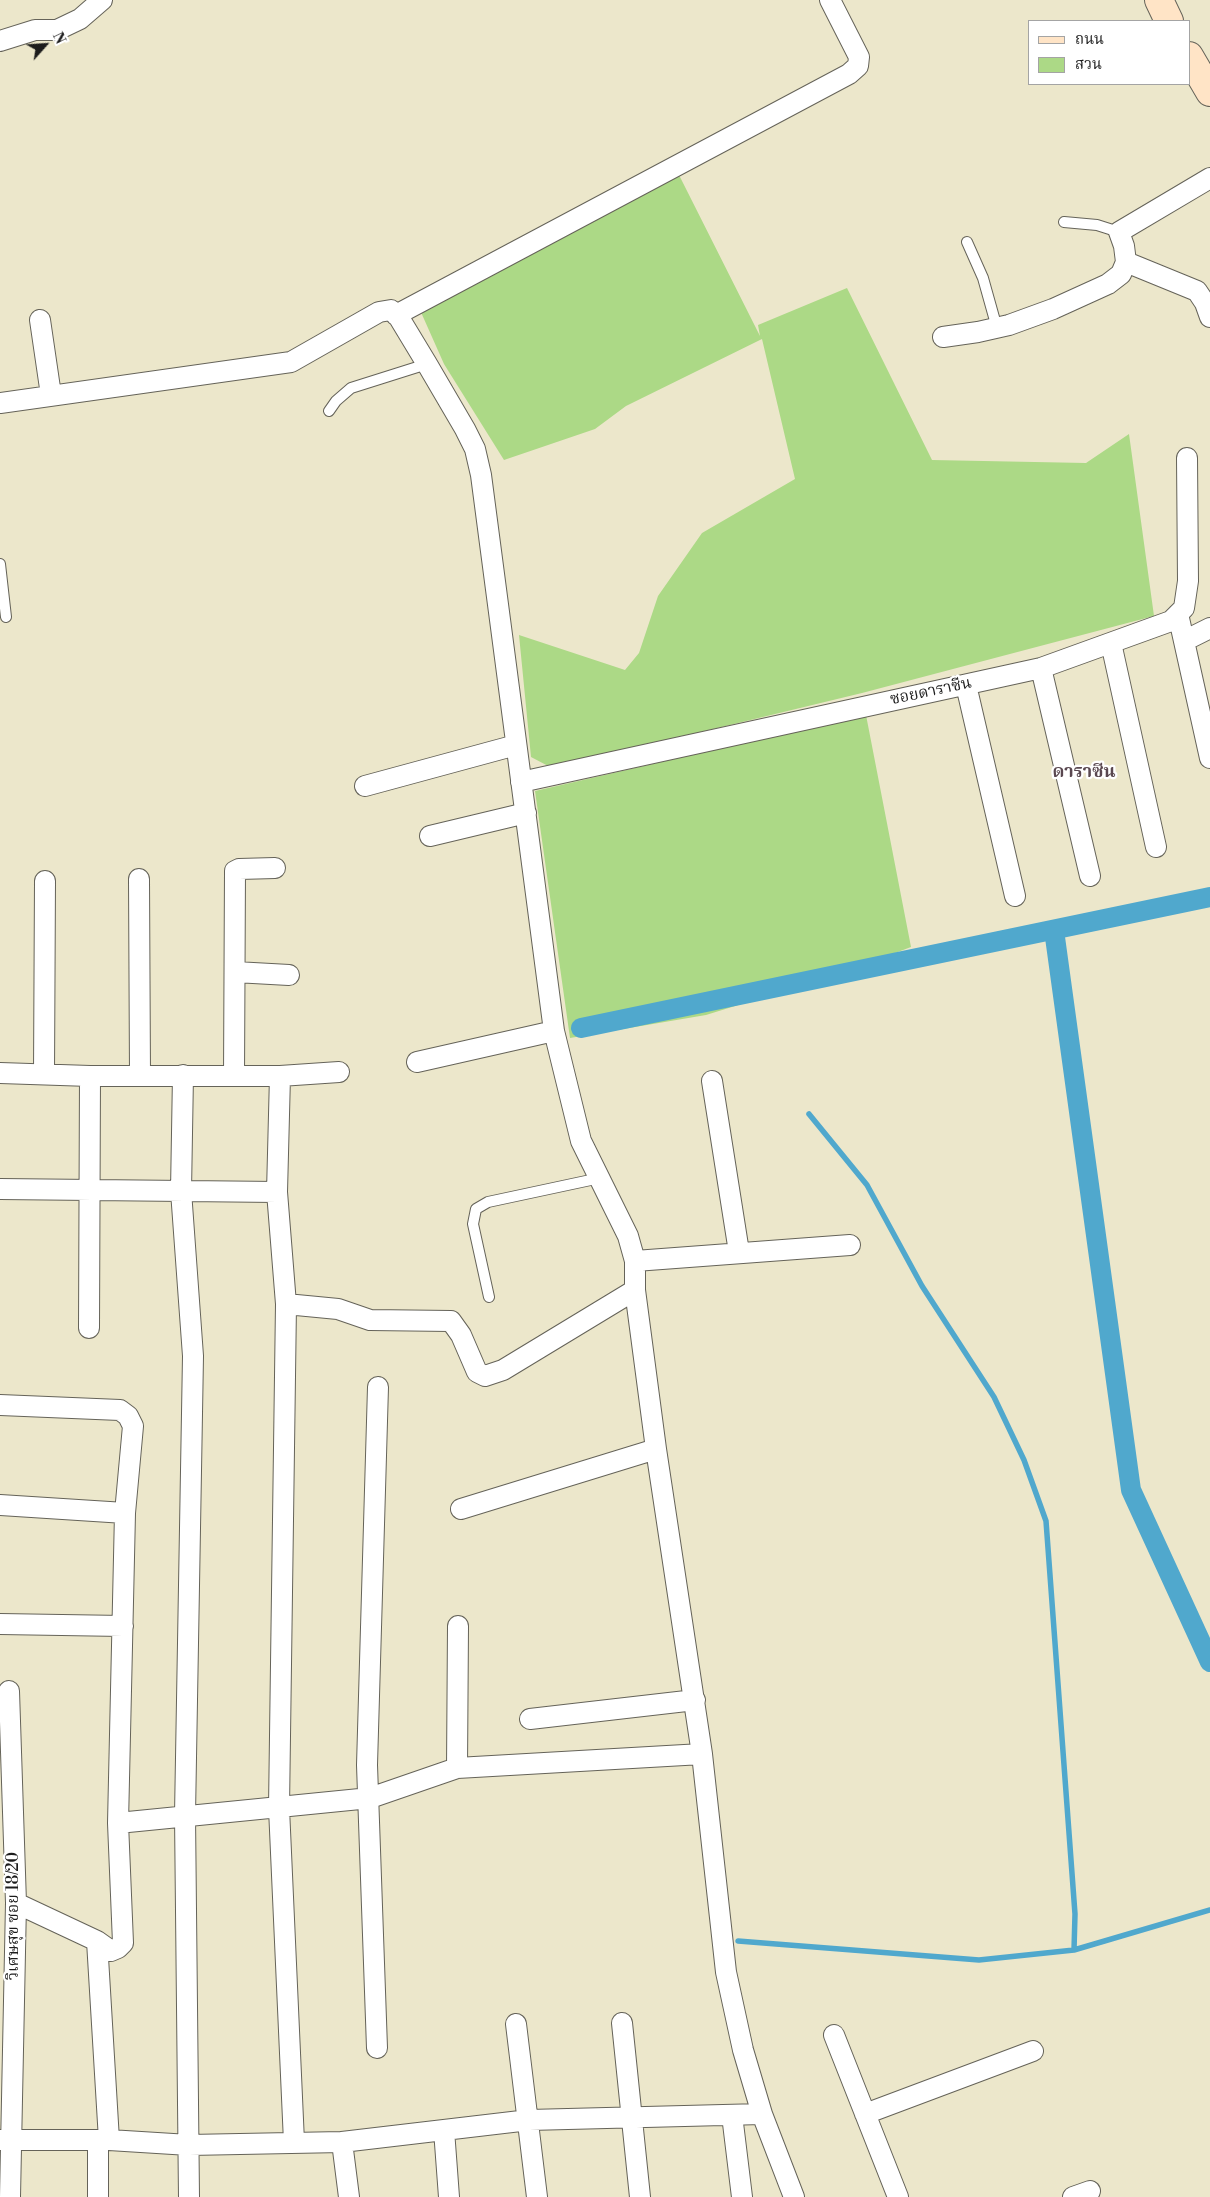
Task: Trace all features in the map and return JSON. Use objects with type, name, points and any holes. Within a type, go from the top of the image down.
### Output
[{"type":"street","points":[[0,41],[35,30],[57,30],[80,19],[102,0]]},
{"type":"street","points":[[396,315],[849,74],[858,66],[858,57],[830,0]]},
{"type":"street","points":[[1159,0],[1169,20]]},
{"type":"street","points":[[1190,58],[1209,87]]},
{"type":"street","points":[[943,337],[997,328],[1053,309],[1108,284],[1121,274],[1126,262],[1124,246],[1119,232],[1210,178]]},
{"type":"street","points":[[1126,262],[1197,291],[1205,303],[1210,317]]},
{"type":"street","points":[[0,403],[291,362],[379,312],[391,310],[427,364],[465,429],[475,450],[481,475],[554,1031],[581,1141],[628,1236],[635,1261],[635,1290],[656,1449],[702,1754],[726,1972],[743,2050],[762,2114],[794,2197]]},
{"type":"street","points":[[40,320],[51,395]]},
{"type":"street","points":[[1188,458],[1188,581],[1184,608],[1178,614],[1210,758]]},
{"type":"street","name":"ซอยดาราซีน","points":[[522,782],[1041,668],[1171,621],[1178,614]]},
{"type":"street","points":[[1184,641],[1210,628]]},
{"type":"street","points":[[1111,643],[1156,847]]},
{"type":"street","points":[[1041,668],[1090,876]]},
{"type":"street","points":[[966,684],[1015,896]]},
{"type":"street","points":[[365,786],[516,745]]},
{"type":"street","points":[[430,836],[526,813]]},
{"type":"street","points":[[234,1076],[235,872],[239,869],[275,868]]},
{"type":"street","points":[[139,879],[140,1075]]},
{"type":"street","points":[[44,1073],[45,881]]},
{"type":"street","points":[[235,972],[289,975]]},
{"type":"street","points":[[417,1062],[554,1031]]},
{"type":"street","points":[[0,1073],[90,1076],[280,1076],[339,1072]]},
{"type":"street","points":[[183,1075],[181,1191],[193,1356],[185,1815],[189,2197]]},
{"type":"street","points":[[89,1328],[90,1076]]},
{"type":"street","points":[[280,1076],[277,1192],[286,1304],[280,1808],[294,2142]]},
{"type":"street","points":[[712,1081],[739,1252]]},
{"type":"street","points":[[0,1189],[277,1192]]},
{"type":"street","points":[[635,1261],[850,1245]]},
{"type":"street","points":[[286,1304],[338,1308],[370,1320],[452,1321],[461,1335],[477,1372],[485,1376],[503,1370],[635,1290]]},
{"type":"street","points":[[377,2048],[370,1798],[367,1766],[378,1387]]},
{"type":"street","points":[[0,1405],[120,1410],[128,1416],[133,1426],[125,1513],[118,1823],[123,1943],[111,1951],[96,1941],[16,1903]]},
{"type":"street","points":[[461,1509],[656,1449]]},
{"type":"street","points":[[0,1504],[125,1513]]},
{"type":"street","points":[[0,1624],[123,1626]]},
{"type":"street","points":[[457,1768],[458,1626]]},
{"type":"street","name":"วิเศษสุข ซอย 18/20","points":[[10,1691],[16,1903],[5,2140],[10,2197]]},
{"type":"street","points":[[530,1719],[695,1700]]},
{"type":"street","points":[[118,1823],[370,1798],[457,1768],[702,1754]]},
{"type":"street","points":[[96,1941],[103,2140],[98,2197]]},
{"type":"street","points":[[622,2023],[630,2117],[640,2197]]},
{"type":"street","points":[[516,2024],[537,2197]]},
{"type":"street","points":[[834,2035],[898,2197]]},
{"type":"street","points":[[865,2114],[1033,2051]]},
{"type":"street","points":[[5,2140],[103,2140],[189,2145],[342,2142],[529,2120],[762,2114]]},
{"type":"street","points":[[732,2115],[742,2197]]},
{"type":"street","points":[[444,2130],[449,2197]]},
{"type":"street","points":[[342,2142],[349,2197]]},
{"type":"lane","points":[[1064,222],[1097,225],[1119,232]]},
{"type":"lane","points":[[967,242],[985,284],[997,328]]},
{"type":"lane","points":[[329,411],[336,401],[351,388],[427,364]]},
{"type":"lane","points":[[0,564],[6,617]]},
{"type":"lane","points":[[489,1297],[473,1224],[476,1209],[488,1202],[600,1178]]},
{"type":"green space","points":[[678,173],[760,336],[758,325],[847,288],[932,460],[1086,463],[1129,434],[1154,616],[862,693],[552,768],[531,757],[519,635],[625,670],[639,653],[658,596],[702,533],[795,479],[762,339],[626,406],[595,429],[504,460],[444,364],[420,310]]},
{"type":"green space","points":[[866,715],[911,947],[842,973],[706,1015],[570,1038],[535,791]]},
{"type":"waterway","points":[[581,1028],[1210,897]]},
{"type":"waterway","points":[[1054,930],[1131,1490],[1210,1662]]},
{"type":"waterway","points":[[809,1114],[867,1185],[922,1286],[994,1397],[1024,1460],[1046,1521],[1075,1914],[1074,1950]]},
{"type":"waterway","points":[[738,1941],[979,1960],[1074,1950],[1210,1910]]},
{"type":"district","name":"ดาราซีน","points":[[1084,773]]}]
